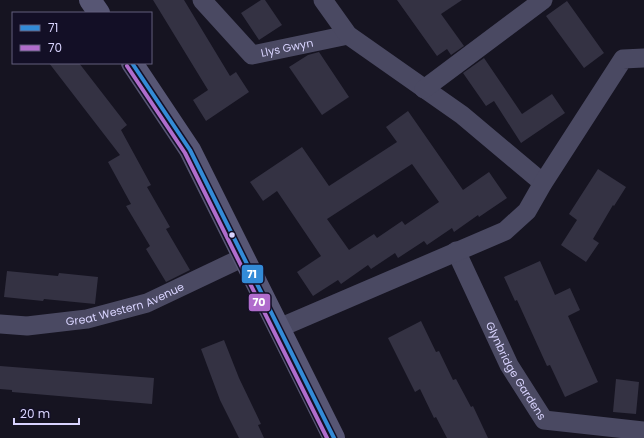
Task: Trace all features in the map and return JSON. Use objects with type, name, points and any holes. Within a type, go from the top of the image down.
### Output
[{"type":"main road","points":[[90,0],[98,12]]},
{"type":"main road","points":[[133,64],[190,150],[334,438]]},
{"type":"street","name":"Llys Gwyn","points":[[202,0],[252,54],[348,35]]},
{"type":"street","points":[[323,0],[348,35],[462,115],[543,183]]},
{"type":"street","points":[[424,89],[544,0]]},
{"type":"street","points":[[279,328],[505,231],[527,212],[543,183],[623,59],[644,58]]},
{"type":"street","name":"Glynbridge Gardens","points":[[456,251],[509,365],[544,420],[644,431]]},
{"type":"street","name":"Great Western Avenue","points":[[0,324],[27,326],[87,319],[147,303],[244,257]]},
{"type":"building","points":[[153,0],[184,0],[230,76],[236,72],[249,92],[206,121],[193,100],[208,90]]},
{"type":"building","points":[[261,0],[265,0],[282,25],[259,40],[241,13]]},
{"type":"building","points":[[397,0],[462,0],[441,14],[464,46],[451,55],[447,49],[437,56]]},
{"type":"building","points":[[567,1],[604,53],[584,68],[546,16]]},
{"type":"building","points":[[319,52],[349,97],[322,115],[289,67],[308,55]]},
{"type":"building","points":[[484,58],[522,114],[552,94],[565,113],[521,143],[494,101],[486,106],[463,73]]},
{"type":"building","points":[[50,64],[80,64],[127,125],[121,130],[151,185],[147,187],[170,227],[166,229],[190,270],[166,282],[146,249],[150,246],[126,206],[131,204],[108,162],[120,155]]},
{"type":"building","points":[[408,111],[463,190],[489,172],[507,198],[479,217],[478,215],[454,232],[452,228],[427,245],[424,241],[398,258],[395,253],[371,269],[368,265],[341,284],[338,280],[313,296],[297,272],[321,256],[277,191],[263,201],[250,182],[302,147],[329,186],[397,142],[386,127]],"holes":[[[412,164],[439,202],[405,225],[402,221],[377,238],[374,234],[349,250],[327,219]]]},
{"type":"building","points":[[598,169],[626,187],[614,206],[613,205],[593,239],[599,243],[586,262],[561,245],[577,220],[569,214]]},
{"type":"building","points":[[540,261],[555,295],[570,288],[580,310],[568,316],[598,382],[565,397],[550,365],[547,366],[517,300],[515,301],[504,277]]},
{"type":"building","points":[[7,271],[58,276],[59,273],[98,277],[95,304],[4,297]]},
{"type":"building","points":[[421,321],[436,352],[439,351],[453,380],[456,379],[471,407],[473,406],[488,438],[447,438],[436,417],[434,418],[420,389],[415,392],[388,338]]},
{"type":"building","points":[[224,340],[239,378],[261,424],[258,425],[264,438],[239,438],[220,400],[201,349]]},
{"type":"building","points":[[0,366],[154,378],[152,404],[12,392],[12,390],[0,389]]},
{"type":"building","points":[[616,379],[639,382],[636,414],[613,412]]},
{"type":"transit line","name":"71","points":[[133,64],[190,150],[334,438]]},
{"type":"transit line","name":"70","points":[[127,66],[185,153],[327,438]]}]
